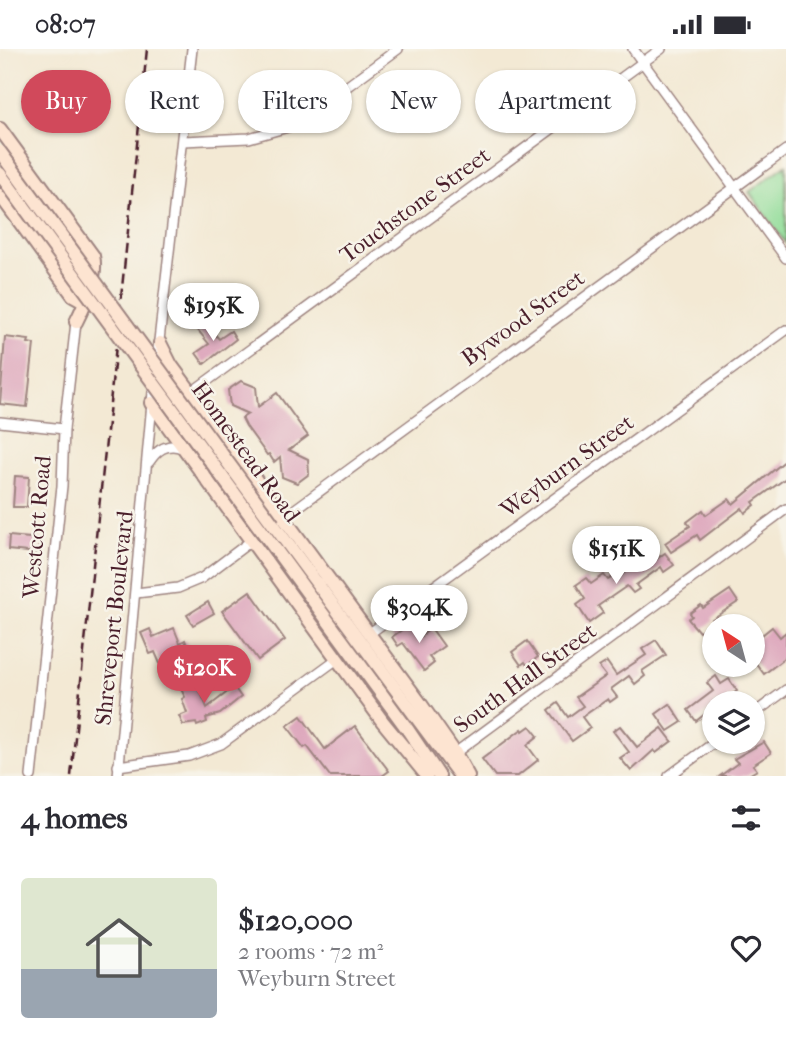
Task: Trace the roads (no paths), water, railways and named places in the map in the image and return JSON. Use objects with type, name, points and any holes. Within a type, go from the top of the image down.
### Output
[{"type":"main road","points":[[0,129],[93,256],[94,267],[80,297],[76,322]]},
{"type":"main road","name":"Homestead Road","points":[[0,152],[460,776]]},
{"type":"main road","name":"Homestead Road","points":[[0,174],[273,524],[439,776]]},
{"type":"main road","points":[[0,195],[80,297]]},
{"type":"main road","points":[[160,342],[171,365],[192,392],[273,524],[370,633],[455,753],[468,776]]},
{"type":"main road","points":[[157,364],[171,365]]},
{"type":"main road","points":[[151,403],[424,775]]},
{"type":"street","name":"Shreveport Boulevard","points":[[118,771],[148,464],[151,403],[192,49]]},
{"type":"street","points":[[183,141],[249,138],[288,127],[398,49]]},
{"type":"street","points":[[633,49],[786,258]]},
{"type":"street","name":"Touchstone Street","points":[[192,392],[661,49]]},
{"type":"street","name":"Bywood Street","points":[[273,524],[786,150]]},
{"type":"street","name":"Westcott Road","points":[[31,776],[62,486],[64,429],[76,322]]},
{"type":"street","name":"Weyburn Street","points":[[370,633],[786,330]]},
{"type":"street","points":[[0,422],[64,429]]},
{"type":"street","points":[[148,464],[159,450],[171,445],[182,448]]},
{"type":"street","name":"South Hall Street","points":[[455,753],[786,509]]},
{"type":"street","points":[[136,593],[178,588],[202,578],[251,541]]},
{"type":"street","points":[[118,771],[189,756],[221,744],[337,659]]},
{"type":"street","points":[[765,705],[786,690]]},
{"type":"street","points":[[669,776],[702,752]]},
{"type":"railway","points":[[71,776],[147,49]]}]
